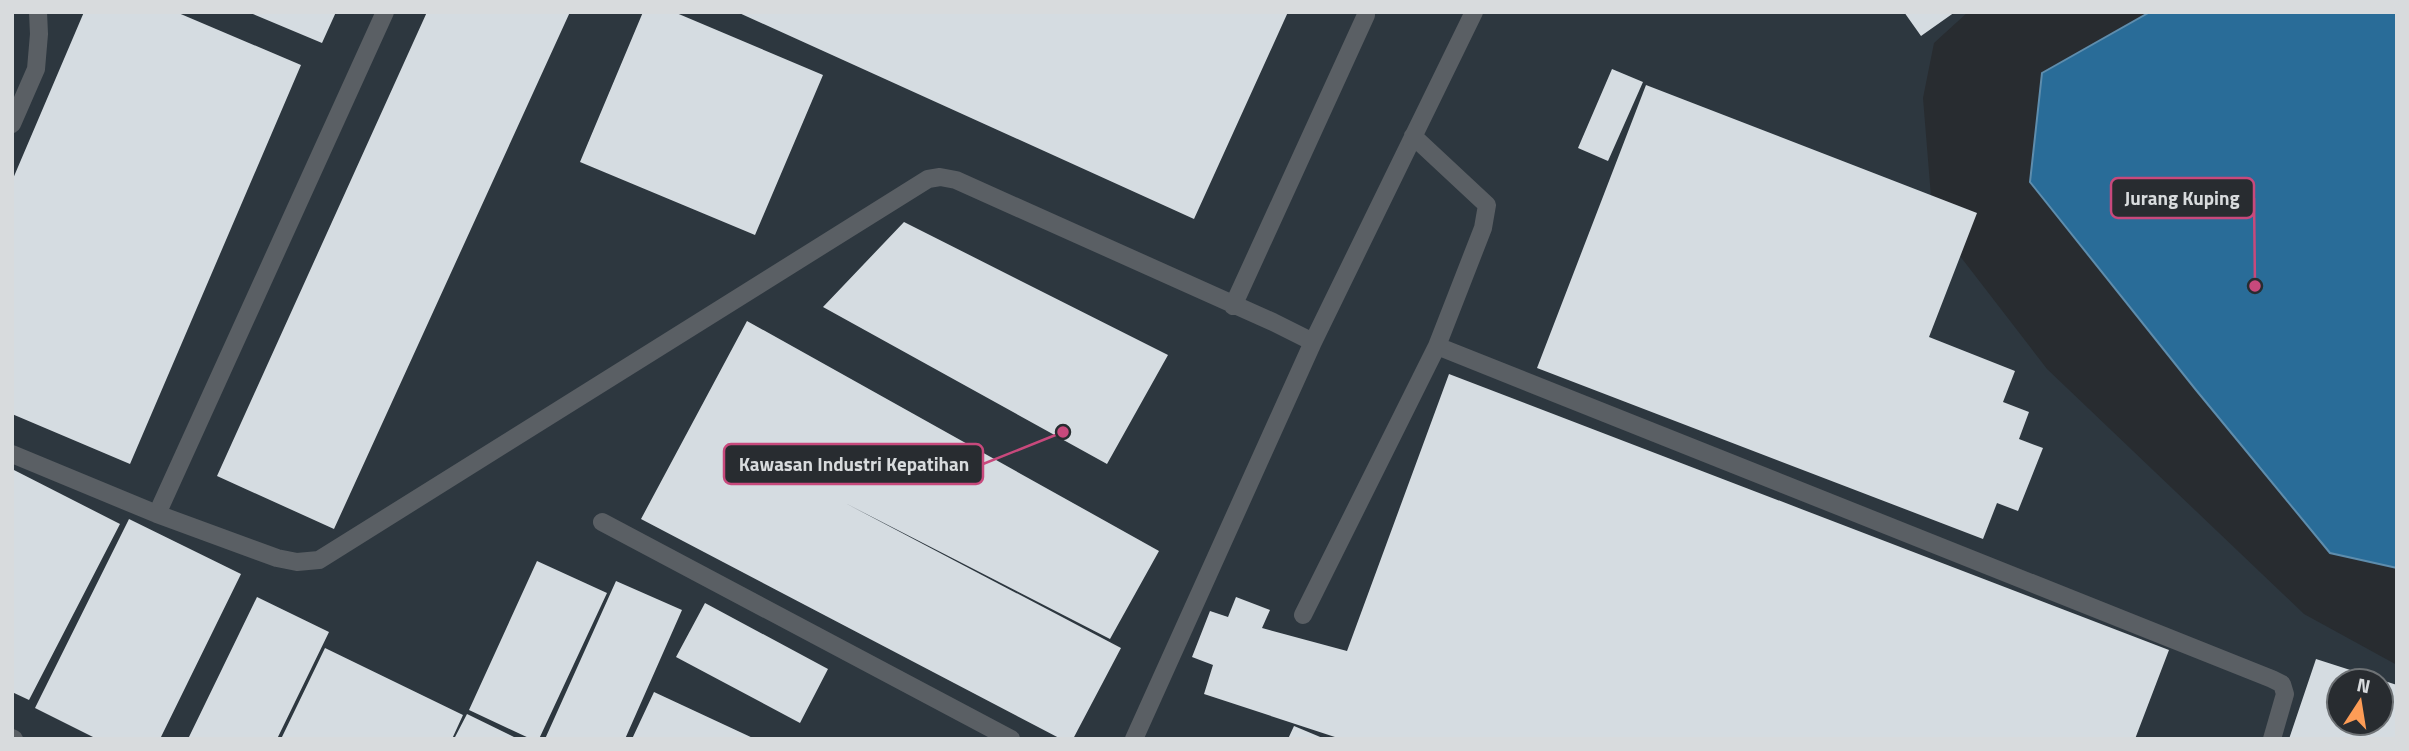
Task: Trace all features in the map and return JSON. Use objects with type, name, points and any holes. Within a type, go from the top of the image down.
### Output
[{"type":"street","points":[[12,124],[36,69],[38,12]]},
{"type":"street","points":[[157,514],[385,12]]},
{"type":"street","points":[[1134,739],[1312,342],[1474,12]]},
{"type":"street","points":[[1233,306],[1366,15]]},
{"type":"street","points":[[1303,615],[1437,346],[1483,228],[1488,205],[1413,136]]},
{"type":"street","points":[[12,454],[157,514],[277,558],[297,562],[319,560],[928,178],[956,180],[1312,342]]},
{"type":"street","points":[[1437,346],[2272,679],[2282,684],[2285,694],[2272,739]]},
{"type":"street","points":[[601,522],[1011,739]]},
{"type":"shaded area","points":[[12,12],[1968,12],[1934,43],[1923,98],[1933,221],[2047,369],[2304,614],[2397,665],[2397,739],[12,739]]},
{"type":"water","points":[[2150,12],[2397,12],[2397,568],[2330,553],[2030,182],[2042,73]]},
{"type":"building","points":[[84,12],[176,12],[301,65],[130,464],[12,414],[12,181]]},
{"type":"building","points":[[248,12],[336,12],[322,43]]},
{"type":"building","points":[[427,12],[570,12],[334,529],[217,476]]},
{"type":"building","points":[[643,12],[674,12],[823,75],[755,235],[580,162]]},
{"type":"building","points":[[737,12],[1288,12],[1194,219]]},
{"type":"building","points":[[1904,12],[1955,12],[1921,36]]},
{"type":"building","points":[[1612,69],[1643,82],[1608,161],[1578,148]]},
{"type":"building","points":[[1646,85],[1977,213],[1929,337],[2015,371],[2003,402],[2029,412],[2019,439],[2043,448],[2018,511],[1997,503],[1983,539],[1537,368]]},
{"type":"building","points":[[904,222],[1168,355],[1107,464],[823,307]]},
{"type":"building","points":[[747,321],[1159,551],[1110,639],[845,503],[1121,648],[1073,739],[1061,739],[641,519]]},
{"type":"building","points":[[1449,374],[2169,650],[2135,739],[1341,739],[1204,694],[1213,665],[1192,657],[1210,611],[1228,617],[1236,597],[1270,610],[1262,628],[1347,651]]},
{"type":"building","points":[[12,469],[120,524],[29,700],[12,692]]},
{"type":"building","points":[[129,519],[241,574],[160,739],[97,739],[35,708]]},
{"type":"building","points":[[537,561],[607,593],[539,739],[531,739],[469,710]]},
{"type":"building","points":[[616,581],[682,610],[625,739],[545,739]]},
{"type":"building","points":[[257,597],[329,632],[277,739],[188,739]]},
{"type":"building","points":[[705,603],[828,669],[800,723],[676,657]]},
{"type":"building","points":[[325,648],[463,715],[452,739],[281,739]]},
{"type":"building","points":[[2316,659],[2341,667],[2325,667],[2325,737],[2395,737],[2395,684],[2397,739],[2289,739]]},
{"type":"building","points":[[654,692],[755,739],[632,739]]},
{"type":"building","points":[[467,714],[518,739],[454,739]]},
{"type":"building","points":[[1294,726],[1325,739],[1288,739]]},
{"type":"place","name":"Jurang Kuping","points":[[2255,286]]},
{"type":"place","name":"Kawasan Industri Kepatihan","points":[[1063,432]]}]
